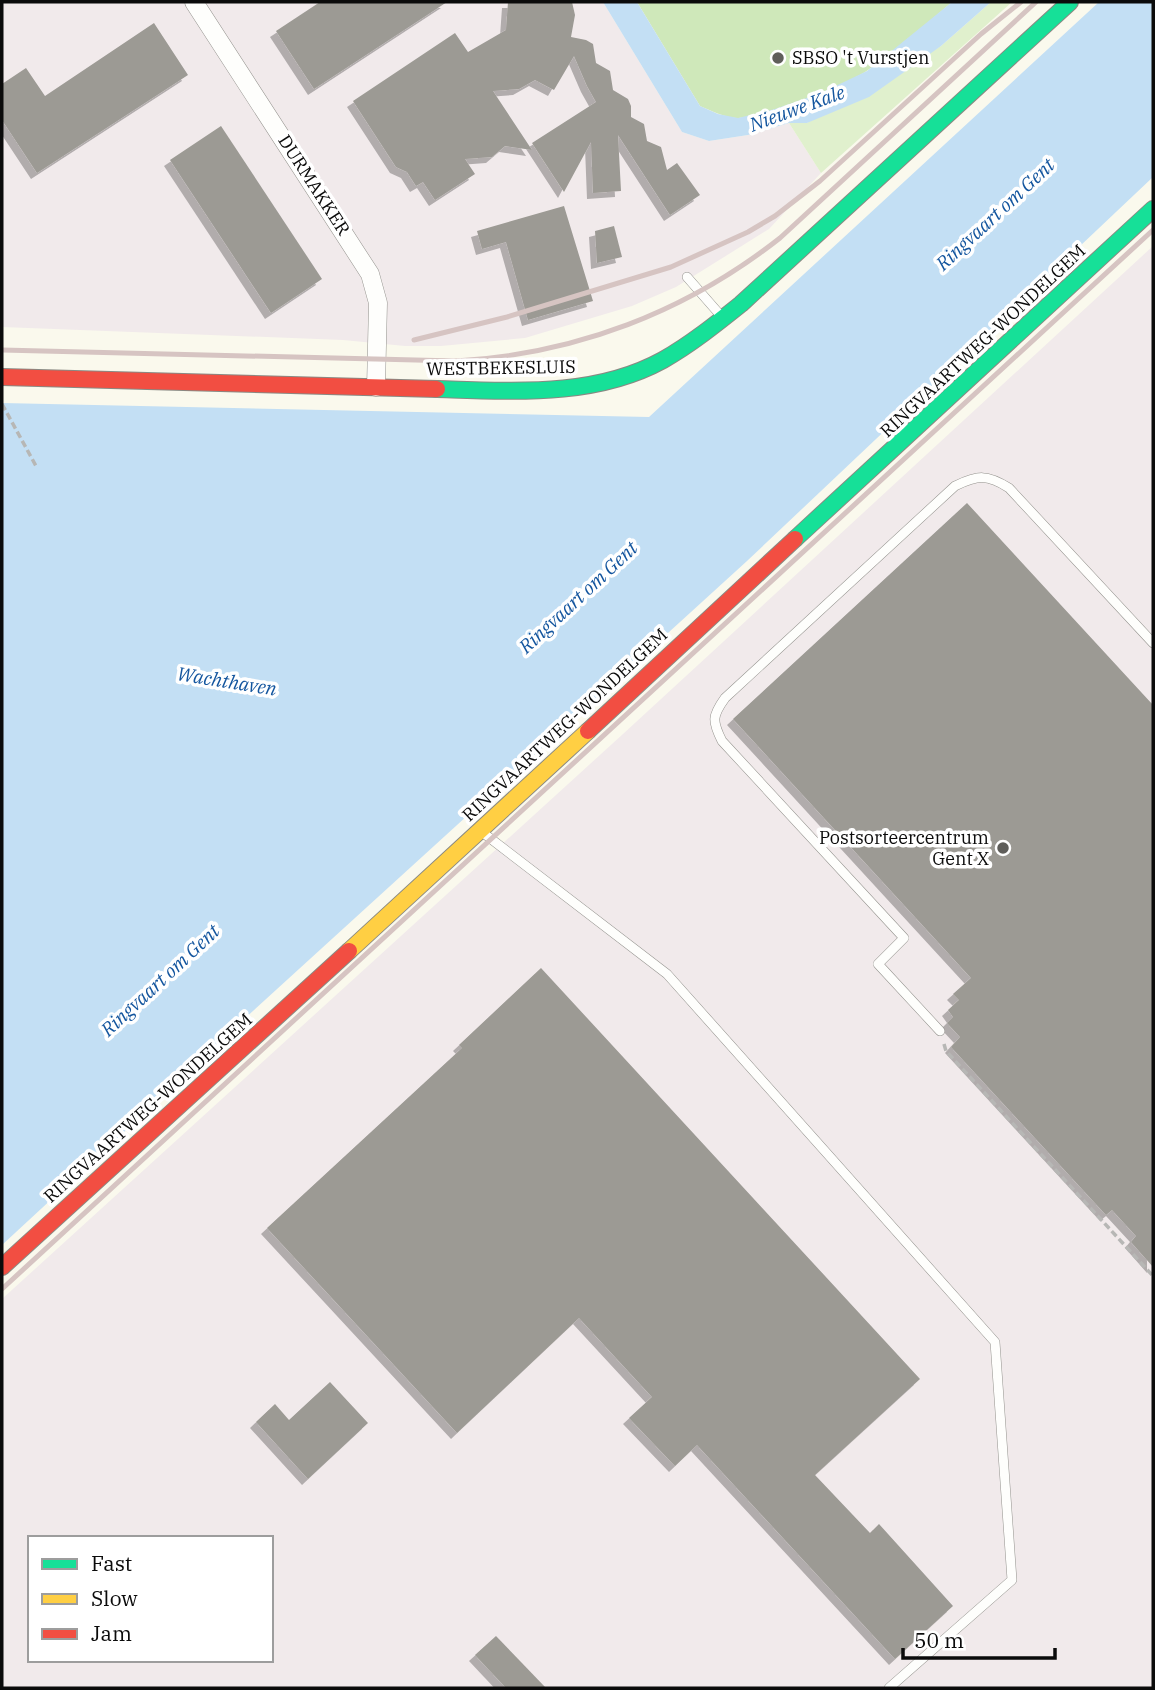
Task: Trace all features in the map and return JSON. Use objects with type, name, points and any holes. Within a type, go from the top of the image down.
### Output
[{"type":"street","name":"DURMAKKER","points":[[194,2],[370,274],[379,315],[376,387]]},
{"type":"street","name":"WESTBEKESLUIS","points":[[2,377],[545,391],[602,384],[629,377],[669,358],[724,318],[1070,2]]},
{"type":"street","name":"RINGVAARTWEG-WONDELGEM","points":[[2,1267],[206,1083],[1153,209]]},
{"type":"lane","points":[[687,277],[724,318]]},
{"type":"lane","points":[[940,1031],[877,964],[904,938],[722,741],[714,725],[716,710],[725,698],[945,495],[955,486],[974,477],[994,478],[1009,488],[1153,643]]},
{"type":"lane","points":[[480,830],[667,974],[995,1342],[1012,1580],[889,1688]]},
{"type":"path","points":[[2,404],[36,466]]},
{"type":"path","points":[[940,1031],[946,1051],[1153,1276]]},
{"type":"shaded area","points":[[2,2],[603,2],[682,132],[709,141],[748,135],[789,123],[821,173],[769,229],[676,287],[632,306],[525,338],[441,346],[405,346],[343,340],[2,327]]},
{"type":"shaded area","points":[[1153,246],[1153,1688],[2,1688],[2,1299],[623,734]]},
{"type":"green space","name":"SBSO 't Vurstjen","points":[[637,2],[952,2],[890,54],[857,77],[784,107],[736,118],[700,106]]},
{"type":"green space","points":[[991,2],[1012,2],[821,173],[789,123],[807,123],[941,46]]},
{"type":"water","name":"Nieuwe Kale","points":[[603,2],[637,2],[700,106],[718,114],[738,118],[821,93],[867,71],[952,2],[991,2],[941,46],[869,97],[807,123],[789,123],[748,135],[709,141],[682,132]]},
{"type":"water","points":[[1099,2],[1153,2],[1153,177],[747,561],[175,1082],[2,1245],[2,403],[649,417]]},
{"type":"building","points":[[320,2],[447,2],[314,89],[276,31]]},
{"type":"building","points":[[508,2],[572,2],[575,15],[571,37],[593,44],[596,63],[610,71],[613,90],[628,99],[631,117],[644,124],[647,141],[661,147],[667,170],[677,163],[700,195],[670,215],[618,135],[621,191],[593,193],[591,142],[564,192],[532,143],[596,102],[574,56],[554,90],[535,80],[519,89],[493,91],[532,150],[505,146],[492,157],[465,159],[475,174],[435,200],[423,182],[416,186],[407,172],[396,167],[353,101],[455,33],[468,52],[506,30]]},
{"type":"building","points":[[154,23],[188,75],[37,173],[2,120],[2,84],[26,68],[45,96]]},
{"type":"building","points":[[221,126],[322,279],[271,313],[170,160]]},
{"type":"building","points":[[564,206],[593,301],[528,320],[506,242],[482,249],[477,231]]},
{"type":"building","points":[[614,226],[622,257],[597,263],[595,231]]},
{"type":"building","name":"Postsorteercentrum Gent X","points":[[967,503],[1153,705],[1153,1267],[1131,1242],[1136,1236],[1112,1210],[1106,1215],[951,1047],[960,1037],[947,1023],[953,1017],[948,1010],[959,1000],[953,994],[971,978],[733,719]]},
{"type":"building","points":[[541,968],[920,1379],[815,1475],[870,1533],[879,1524],[953,1606],[895,1659],[697,1445],[675,1466],[629,1418],[652,1397],[579,1318],[457,1433],[267,1228],[462,1048],[459,1045]]},
{"type":"building","points":[[330,1382],[368,1423],[308,1479],[256,1422],[275,1404],[289,1420]]},
{"type":"building","points":[[496,1636],[546,1688],[506,1688],[475,1655]]},
{"type":"railway","points":[[414,340],[507,317],[671,267],[748,232],[775,216],[820,181],[981,34],[1021,2]]},
{"type":"railway","points":[[2,350],[456,361],[501,357],[544,349],[628,325],[707,287],[780,238],[1036,2]]},
{"type":"railway","points":[[2,1289],[1153,230]]},
{"type":"traffic: fast","points":[[437,389],[523,391],[581,386],[637,372],[673,354],[741,304],[1070,2]]},
{"type":"traffic: fast","points":[[795,539],[1153,209]]},
{"type":"traffic: slow","points":[[349,951],[588,731]]},
{"type":"traffic: jam","points":[[2,377],[437,389]]},
{"type":"traffic: jam","points":[[588,731],[795,539]]},
{"type":"traffic: jam","points":[[2,1267],[349,951]]},
{"type":"place","name":"SBSO 't Vurstjen","points":[[778,58]]},
{"type":"place","name":"Postsorteercentrum Gent X","points":[[1003,848]]},
{"type":"water label","name":"Ringvaart om Gent","points":[[995,214]]},
{"type":"water label","name":"Ringvaart om Gent","points":[[578,597]]},
{"type":"water label","name":"Wachthaven","points":[[227,681]]},
{"type":"water label","name":"Ringvaart om Gent","points":[[160,980]]}]
